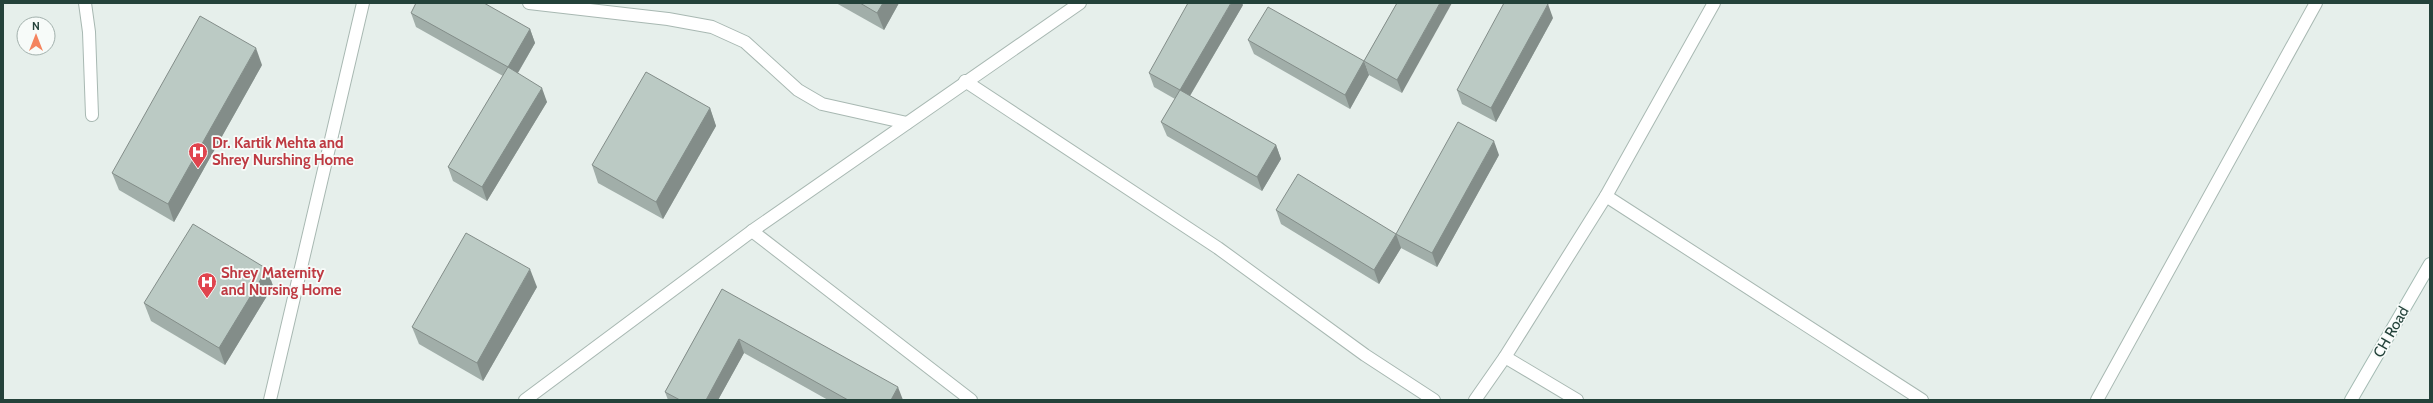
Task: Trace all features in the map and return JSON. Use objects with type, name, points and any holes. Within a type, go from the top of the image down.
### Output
[{"type":"street","points":[[84,3],[89,32],[92,115]]},
{"type":"street","points":[[270,400],[363,3]]},
{"type":"street","points":[[529,3],[668,19],[712,27],[745,42],[798,90],[822,104],[907,123]]},
{"type":"street","points":[[525,400],[752,231],[965,81],[1080,3]]},
{"type":"street","points":[[1475,400],[1505,357],[1606,196],[1714,3]]},
{"type":"street","points":[[2097,400],[2316,3]]},
{"type":"street","points":[[965,81],[1218,248],[1365,356],[1434,400]]},
{"type":"street","points":[[1606,196],[1922,400]]},
{"type":"street","points":[[752,231],[971,400]]},
{"type":"street","name":"CH Road","points":[[2351,400],[2430,264]]},
{"type":"street","points":[[1505,357],[1577,400]]},
{"type":"building","points":[[416,3],[484,3],[530,29],[508,67],[411,13]]},
{"type":"building","points":[[860,3],[883,3],[877,13]]},
{"type":"building","points":[[1188,3],[1231,3],[1180,90],[1149,73]]},
{"type":"building","points":[[1397,3],[1440,3],[1397,80],[1364,61]]},
{"type":"building","points":[[1504,3],[1548,4],[1491,108],[1457,90]]},
{"type":"building","points":[[1268,7],[1364,61],[1345,95],[1248,40]]},
{"type":"building","points":[[200,16],[256,48],[168,204],[112,173]]},
{"type":"building","points":[[508,67],[542,88],[482,187],[448,167]]},
{"type":"building","points":[[646,72],[710,108],[656,202],[592,165]]},
{"type":"building","points":[[1180,90],[1276,145],[1257,177],[1161,122]]},
{"type":"building","points":[[1458,122],[1494,141],[1432,253],[1396,234]]},
{"type":"building","points":[[1298,174],[1396,234],[1374,270],[1276,210]]},
{"type":"building","points":[[193,224],[267,269],[219,348],[144,303]]},
{"type":"building","points":[[466,233],[530,269],[477,363],[412,327]]},
{"type":"building","points":[[722,289],[898,387],[891,400],[848,400],[739,339],[706,400],[680,400],[665,392]]},
{"type":"place","name":"Dr. Kartik Mehta and Shrey Nurshing Home","points":[[198,169]]},
{"type":"place","name":"Shrey Maternity and Nursing Home","points":[[207,299]]}]
